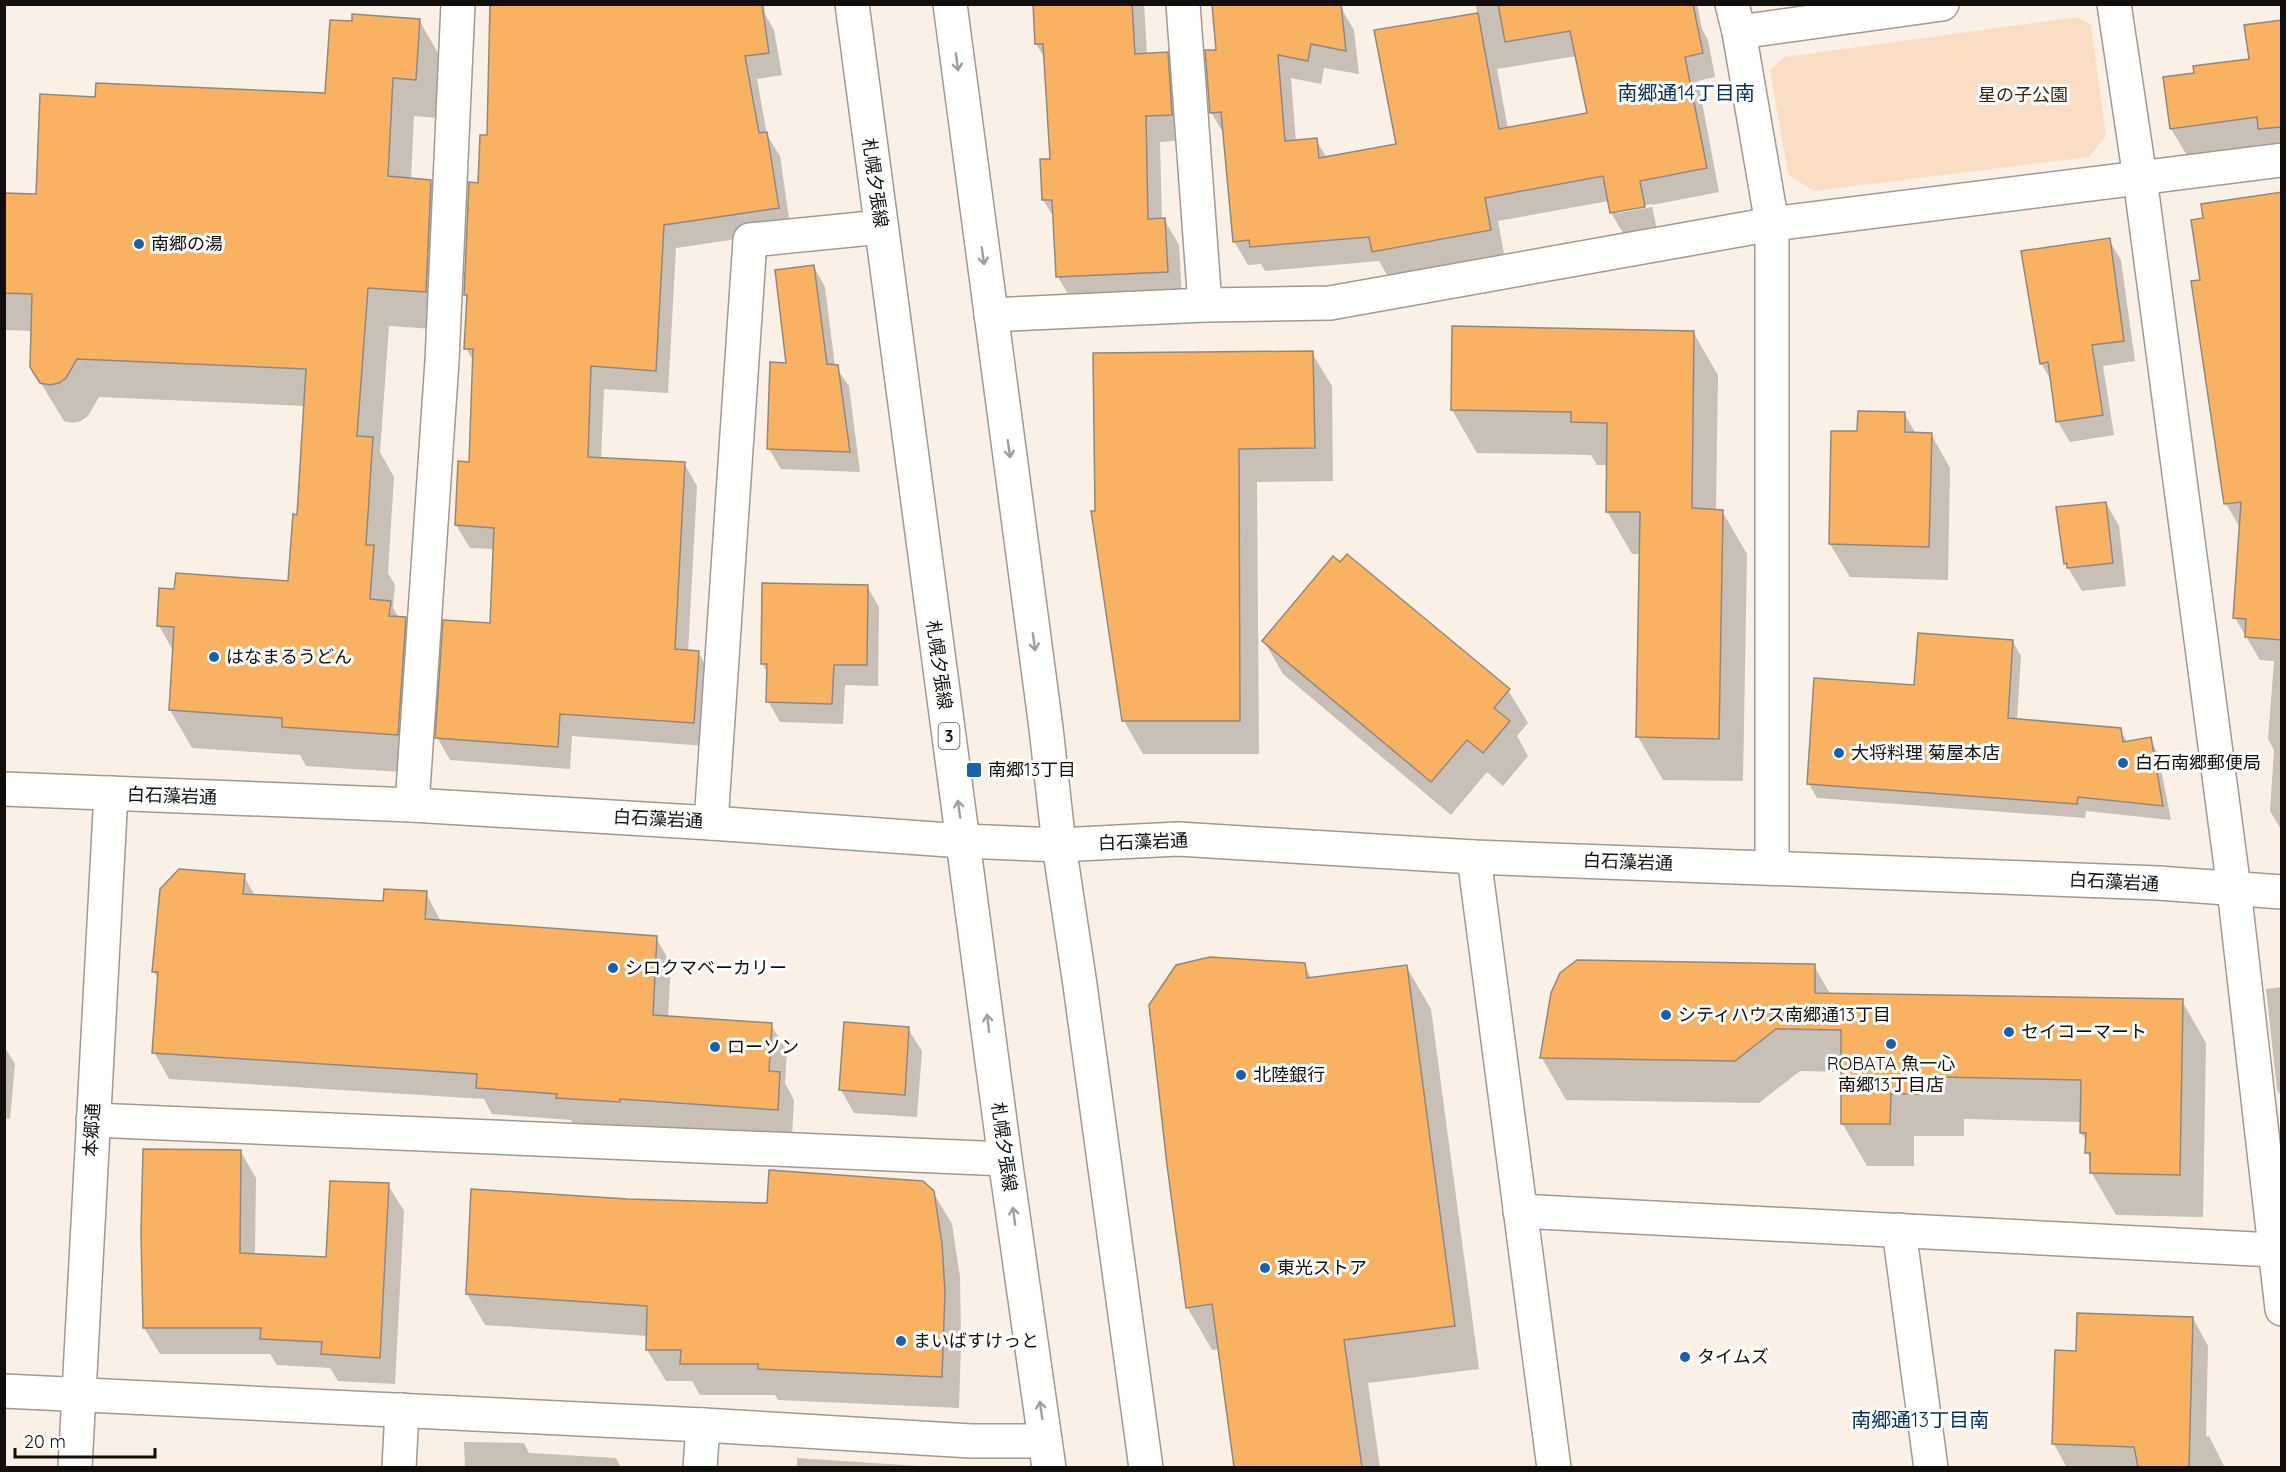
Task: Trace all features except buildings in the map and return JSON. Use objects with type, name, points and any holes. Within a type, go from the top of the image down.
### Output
[{"type":"street","points":[[412,805],[442,361],[458,4]]},
{"type":"street","name":"札幌夕張線","points":[[852,4],[1005,1159],[1047,1454]]},
{"type":"street","points":[[950,4],[1059,845],[1146,1467]]},
{"type":"street","points":[[1183,4],[1205,305]]},
{"type":"street","points":[[1772,867],[1772,224],[1735,18],[1942,4]]},
{"type":"street","points":[[2114,4],[2140,178],[2234,889],[2282,1309]]},
{"type":"street","points":[[991,315],[1205,305],[1330,303],[1772,224],[2282,160]]},
{"type":"street","points":[[711,823],[750,240],[881,227]]},
{"type":"street","name":"白石藻岩通","points":[[4,789],[412,805],[963,841],[1059,845],[1178,839],[1474,857],[2146,883],[2282,892]]},
{"type":"street","name":"本郷通","points":[[75,1467],[111,793]]},
{"type":"street","points":[[1474,857],[1554,1467]]},
{"type":"street","points":[[93,1120],[1005,1159]]},
{"type":"street","points":[[1520,1211],[2274,1250]]},
{"type":"street","points":[[1899,1230],[1931,1467]]},
{"type":"street","points":[[4,1391],[703,1425],[971,1454],[1047,1454]]},
{"type":"street","points":[[399,1467],[402,1410]]},
{"type":"street","points":[[700,1467],[703,1425]]},
{"type":"green space","name":"星の子公園","points":[[2077,17],[2091,25],[2106,136],[2089,157],[1813,191],[1788,174],[1770,70],[1785,57]]},
{"type":"place","name":"南郷の湯","points":[[139,244]]},
{"type":"place","name":"はなまるうどん","points":[[214,657]]},
{"type":"place","name":"大将料理 菊屋本店","points":[[1839,753]]},
{"type":"place","name":"白石南郷郵便局","points":[[2123,763]]},
{"type":"place","name":"南郷13丁目","points":[[974,770]]},
{"type":"place","name":"シロクマベーカリー","points":[[613,968]]},
{"type":"place","name":"シティハウス南郷通13丁目","points":[[1666,1015]]},
{"type":"place","name":"セイコーマート","points":[[2009,1032]]},
{"type":"place","name":"ROBATA 魚一心 南郷13丁目店","points":[[1891,1044]]},
{"type":"place","name":"ローソン","points":[[715,1047]]},
{"type":"place","name":"北陸銀行","points":[[1241,1075]]},
{"type":"place","name":"東光ストア","points":[[1265,1268]]},
{"type":"place","name":"まいばすけっと","points":[[901,1341]]},
{"type":"place","name":"タイムズ","points":[[1685,1357]]},
{"type":"district","name":"南郷通14丁目南","points":[[1686,93]]},
{"type":"district","name":"南郷通13丁目南","points":[[1920,1420]]}]
